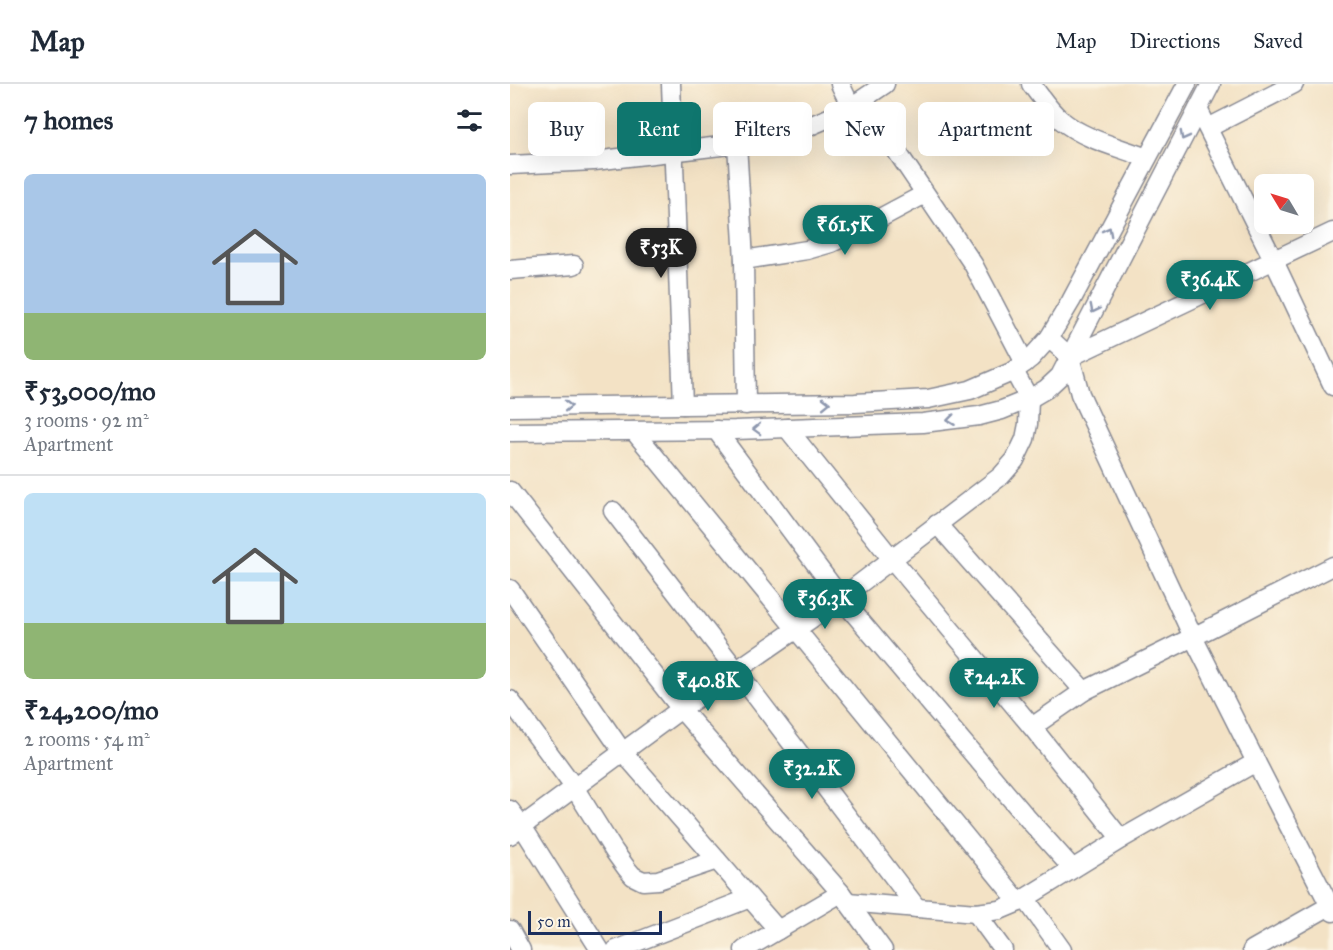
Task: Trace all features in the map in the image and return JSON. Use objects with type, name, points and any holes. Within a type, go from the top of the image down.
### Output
[{"type":"street","points":[[670,84],[671,102]]},
{"type":"street","points":[[840,84],[854,102]]},
{"type":"street","points":[[859,102],[885,84]]},
{"type":"street","points":[[1031,84],[1048,108],[1063,121],[1092,138],[1147,158]]},
{"type":"street","points":[[510,407],[855,403],[928,399],[970,390],[1019,367],[1031,358],[1049,338],[1071,301],[1187,84]]},
{"type":"street","points":[[510,432],[716,430],[923,423],[979,416],[1029,399],[1046,389],[1060,376],[1211,84]]},
{"type":"street","points":[[1208,128],[1294,84]]},
{"type":"street","points":[[1198,109],[1333,386]]},
{"type":"street","points":[[510,165],[594,162],[642,156]]},
{"type":"street","points":[[674,156],[683,405]]},
{"type":"street","points":[[737,156],[744,260],[746,405]]},
{"type":"street","points":[[516,831],[622,751],[841,598],[1001,476],[1015,460],[1025,439],[1028,424],[1029,399],[1019,367],[973,264],[896,156]]},
{"type":"street","points":[[744,260],[807,250],[831,243],[925,194]]},
{"type":"street","points":[[1070,357],[1333,232]]},
{"type":"street","points":[[510,270],[574,265]]},
{"type":"street","points":[[1049,338],[1070,357],[1080,394],[1193,637],[1332,907],[1251,950]]},
{"type":"street","points":[[787,428],[1121,839]]},
{"type":"street","points":[[716,430],[841,598],[1072,868]]},
{"type":"street","points":[[634,431],[1062,950]]},
{"type":"street","points":[[510,491],[681,709],[844,897],[884,950]]},
{"type":"street","points":[[613,512],[917,908]]},
{"type":"street","points":[[938,525],[1084,691]]},
{"type":"street","points":[[1032,727],[1084,691],[1333,566]]},
{"type":"street","points":[[510,590],[622,751],[778,930]]},
{"type":"street","points":[[510,700],[574,787],[614,851],[633,876],[643,881],[658,880],[717,860]]},
{"type":"street","points":[[744,950],[844,897],[917,908],[976,913],[1000,910],[1022,900],[1121,839],[1256,762]]},
{"type":"street","points":[[510,810],[516,831],[600,950]]},
{"type":"street","points":[[616,950],[750,898]]},
{"type":"street","points":[[976,913],[1003,950]]},
{"type":"street","points":[[510,930],[521,950]]}]
